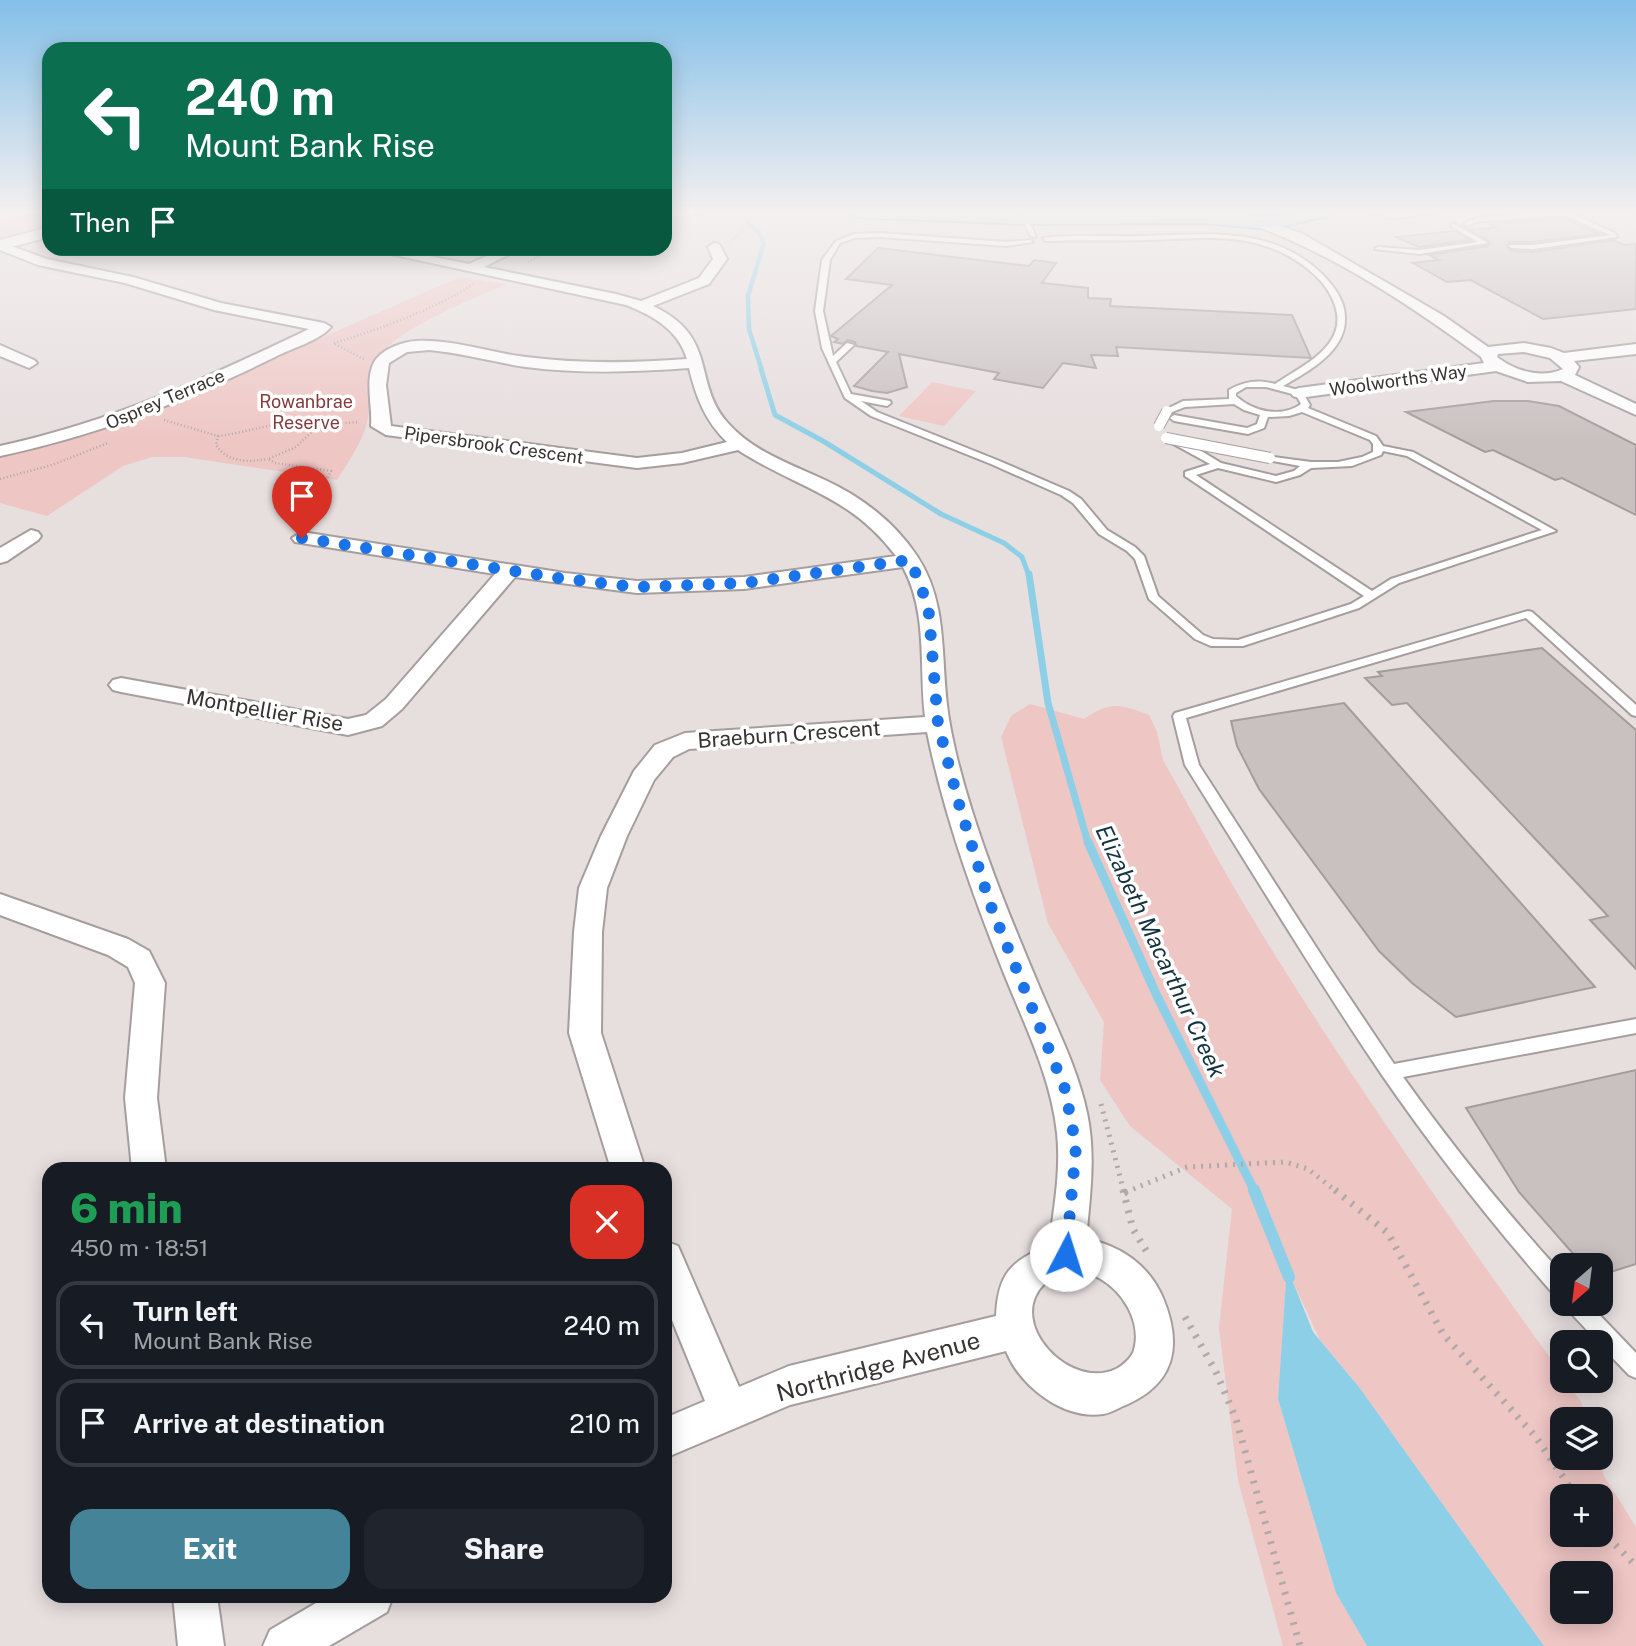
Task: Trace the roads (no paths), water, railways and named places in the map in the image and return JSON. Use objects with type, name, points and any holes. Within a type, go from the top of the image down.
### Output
[{"type":"street","points":[[160,289],[219,307],[318,329]]},
{"type":"street","points":[[562,289],[642,306],[661,315],[683,333],[696,363],[708,409],[741,444],[834,491],[866,512],[909,560],[920,582],[929,614],[938,724],[959,804],[990,904],[1065,1089],[1076,1147],[1066,1255]]},
{"type":"street","points":[[642,306],[685,289]]},
{"type":"street","points":[[1387,289],[1439,319],[1493,361],[1534,377],[1564,376],[1636,410]]},
{"type":"street","points":[[1398,289],[1477,334],[1512,347]]},
{"type":"street","name":"Osprey Terrace","points":[[0,452],[71,435],[127,416],[265,356],[318,329]]},
{"type":"street","name":"Pipersbrook Crescent","points":[[696,363],[618,369],[582,368],[438,346],[411,346],[389,356],[382,363],[379,377],[380,426],[386,430],[637,463],[682,458],[741,444]]},
{"type":"street","points":[[1493,361],[1493,349],[1512,347],[1544,351],[1562,358],[1571,367],[1570,372],[1564,376]]},
{"type":"street","points":[[1562,358],[1636,349]]},
{"type":"street","points":[[0,350],[29,363]]},
{"type":"street","name":"Woolworths Way","points":[[1301,401],[1493,361]]},
{"type":"street","points":[[0,557],[31,536]]},
{"type":"street","points":[[302,538],[637,587],[744,583],[909,560]]},
{"type":"street","name":"Montpellier Rise","points":[[121,685],[348,727],[374,721],[394,704],[510,570]]},
{"type":"street","name":"Braeburn Crescent","points":[[626,1162],[585,1033],[587,957],[593,888],[614,836],[643,777],[664,751],[685,741],[938,724]]},
{"type":"street","points":[[0,904],[118,947],[139,960],[150,983],[141,1098],[148,1162]]},
{"type":"street","points":[[1081,1255],[1105,1262],[1138,1288],[1153,1319],[1154,1344],[1147,1366],[1131,1383],[1109,1393],[1074,1391],[1058,1385],[1042,1374],[1020,1346],[1015,1329],[1013,1311],[1016,1293],[1023,1279],[1034,1267],[1049,1259],[1081,1255]]},
{"type":"street","points":[[672,1275],[729,1412]]},
{"type":"street","name":"Northridge Avenue","points":[[672,1435],[789,1386],[1015,1329]]},
{"type":"street","points":[[196,1603],[201,1646]]},
{"type":"street","points":[[286,1646],[359,1603]]},
{"type":"lane","points":[[822,289],[819,311],[831,362],[848,396],[874,414],[1065,493],[1086,509],[1103,532],[1131,549],[1140,558],[1153,597],[1160,606],[1199,637],[1211,642],[1238,644],[1355,607],[1395,581],[1551,531],[1410,454],[1380,448],[1373,438],[1301,401],[1278,386],[1244,385],[1232,392],[1235,401]]},
{"type":"lane","points":[[1278,386],[1322,359],[1336,339],[1341,322],[1340,307],[1331,289]]},
{"type":"lane","points":[[831,362],[850,345]]},
{"type":"lane","points":[[848,396],[887,403]]},
{"type":"lane","points":[[1158,426],[1183,404],[1235,401],[1265,413],[1287,414],[1301,401]]},
{"type":"lane","points":[[1171,414],[1248,431],[1261,426],[1265,413]]},
{"type":"lane","points":[[1307,466],[1297,473],[1276,479],[1218,465],[1185,445],[1165,439],[1307,466],[1336,466],[1373,456],[1380,448]]},
{"type":"lane","points":[[1218,465],[1188,474],[1372,596]]},
{"type":"lane","points":[[1550,1276],[1514,1237],[1389,1072],[1192,765],[1180,716],[1528,614],[1636,712]]},
{"type":"lane","points":[[1389,1072],[1636,1026]]},
{"type":"lane","points":[[1587,1316],[1636,1368]]},
{"type":"water","points":[[1287,1267],[1313,1332],[1359,1387],[1544,1646],[1367,1646],[1336,1593],[1278,1399]]},
{"type":"waterway","name":"Elizabeth Macarthur Creek","points":[[750,289],[749,329],[762,371]]},
{"type":"waterway","name":"Elizabeth Macarthur Creek","points":[[761,369],[775,415],[823,441],[941,514],[1004,543],[1022,557],[1029,576]]},
{"type":"waterway","name":"Elizabeth Macarthur Creek","points":[[1029,574],[1048,703],[1088,843]]},
{"type":"waterway","name":"Elizabeth Macarthur Creek","points":[[1088,842],[1157,996],[1254,1190]]},
{"type":"waterway","name":"Elizabeth Macarthur Creek","points":[[1254,1190],[1289,1277]]},
{"type":"park label","name":"Rowanbrae Reserve","points":[[306,411]]}]
